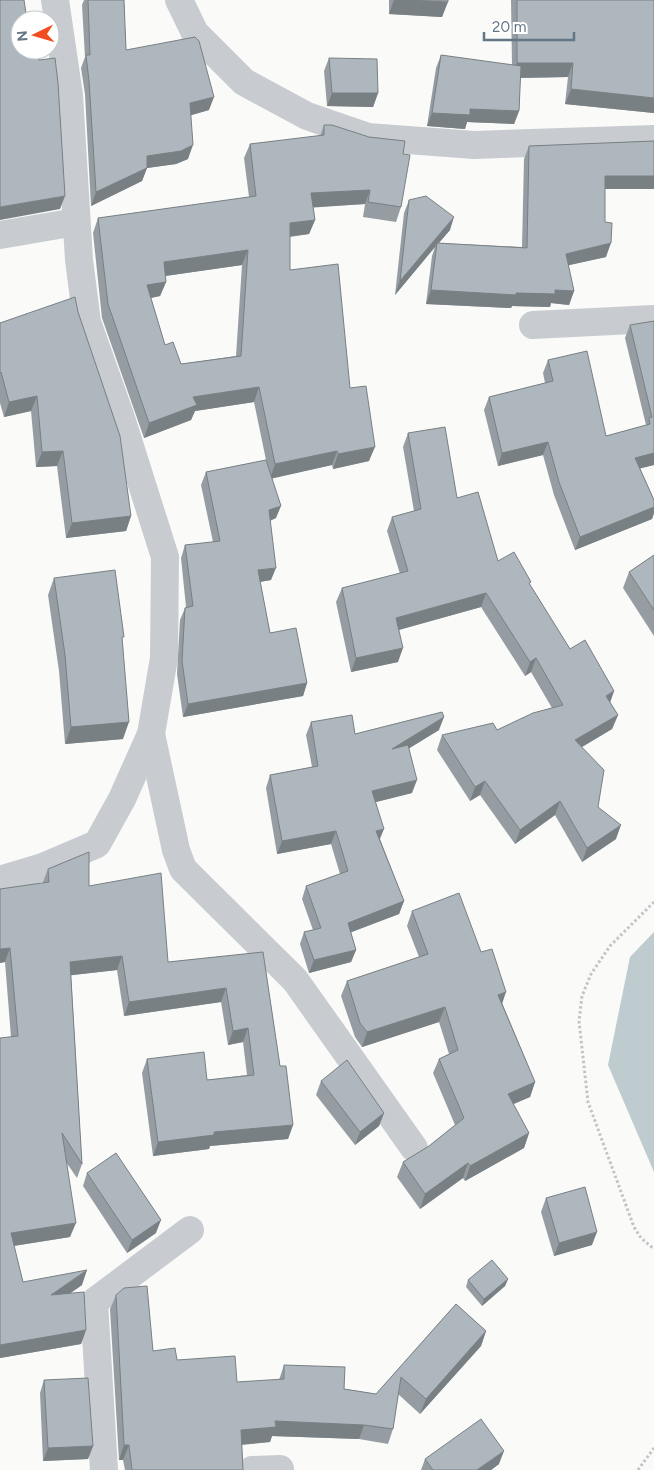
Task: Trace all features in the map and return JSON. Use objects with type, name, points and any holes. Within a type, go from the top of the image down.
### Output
[{"type":"street","points":[[0,880],[43,867],[97,844],[122,799],[151,734],[164,658],[165,557],[121,418],[87,322],[79,260],[69,95],[55,0]]},
{"type":"street","points":[[178,0],[196,33],[244,82],[307,116],[368,137],[474,145],[654,139]]},
{"type":"street","points":[[0,234],[76,222]]},
{"type":"street","points":[[532,325],[654,319]]},
{"type":"street","points":[[151,734],[176,850],[183,868],[295,980],[414,1148]]},
{"type":"street","points":[[104,1470],[94,1302],[190,1230]]},
{"type":"street","points":[[252,1470],[280,1469]]},
{"type":"path","points":[[654,902],[610,946],[591,974],[582,996],[579,1021],[588,1102],[634,1227],[654,1249]]},
{"type":"path","points":[[638,1470],[654,1448]]},
{"type":"shaded area","points":[[654,932],[654,1172],[608,1065],[630,957]]},
{"type":"building","points":[[0,0],[24,0],[26,10],[10,10],[10,60],[55,60],[65,196],[0,207]]},
{"type":"building","points":[[88,0],[124,0],[126,50],[195,37],[199,41],[214,97],[190,103],[193,145],[181,151],[147,156],[147,168],[96,192],[86,55],[90,55]]},
{"type":"building","points":[[407,0],[448,0],[448,2]]},
{"type":"building","points":[[517,0],[654,0],[654,98],[571,89],[573,63],[517,63]]},
{"type":"building","points":[[441,55],[521,66],[519,111],[470,109],[470,115],[432,113]]},
{"type":"building","points":[[329,58],[377,59],[378,93],[332,93]]},
{"type":"building","points":[[324,125],[332,125],[369,137],[405,141],[403,154],[410,155],[401,207],[368,202],[370,190],[311,193],[315,220],[290,223],[290,270],[338,264],[350,388],[366,386],[375,447],[338,454],[337,451],[275,464],[259,387],[193,397],[197,405],[149,423],[108,304],[98,218],[256,196],[250,144],[324,135]],"holes":[[[248,250],[241,356],[181,364],[173,342],[165,345],[147,285],[166,282],[164,262]]]},
{"type":"building","points":[[654,141],[654,176],[605,176],[605,222],[612,223],[611,243],[566,254],[574,291],[555,290],[555,294],[516,293],[516,295],[431,290],[437,243],[527,248],[529,146]]},
{"type":"building","points":[[426,196],[454,217],[400,281],[409,200]]},
{"type":"building","points":[[75,297],[78,312],[120,436],[131,516],[72,523],[63,451],[42,452],[37,396],[9,402],[0,373],[0,323]]},
{"type":"building","points":[[654,321],[654,453],[635,458],[654,500],[654,507],[580,537],[559,482],[548,442],[502,453],[489,397],[553,381],[548,360],[587,351],[606,436],[650,424],[649,418],[652,417],[630,325]]},
{"type":"building","points":[[445,427],[457,498],[478,492],[498,561],[514,552],[531,582],[529,583],[570,649],[585,640],[614,691],[606,696],[618,715],[575,740],[604,770],[598,807],[621,825],[587,848],[560,801],[520,830],[485,781],[475,787],[442,735],[493,723],[497,730],[533,713],[563,705],[536,658],[530,662],[486,593],[396,618],[403,648],[356,658],[342,588],[408,571],[392,517],[421,509],[408,433]]},
{"type":"building","points":[[266,460],[281,506],[269,510],[276,568],[258,570],[270,633],[296,628],[307,683],[188,704],[182,661],[185,608],[193,606],[185,545],[220,541],[206,472]]},
{"type":"building","points":[[654,555],[654,610],[629,572]]},
{"type":"building","points":[[115,570],[124,637],[122,637],[129,722],[71,727],[65,655],[54,578]]},
{"type":"building","points":[[442,712],[444,717],[392,749],[408,745],[417,780],[372,791],[384,829],[376,831],[404,901],[348,923],[356,950],[314,960],[304,932],[321,928],[306,886],[348,871],[336,831],[282,841],[270,775],[318,766],[311,722],[352,715],[355,734]]},
{"type":"building","points":[[89,852],[89,886],[161,873],[168,962],[263,952],[280,1066],[286,1066],[293,1125],[214,1132],[214,1135],[158,1142],[147,1059],[204,1052],[207,1080],[254,1075],[248,1028],[233,1031],[226,988],[129,1002],[122,956],[70,962],[82,1164],[62,1133],[76,1223],[11,1233],[23,1282],[87,1270],[51,1295],[84,1292],[86,1330],[0,1345],[0,1038],[18,1036],[10,948],[0,949],[0,889],[49,882],[48,869]]},
{"type":"building","points":[[459,893],[481,952],[492,949],[506,992],[498,995],[535,1082],[508,1094],[529,1133],[470,1166],[468,1163],[425,1194],[403,1162],[429,1146],[464,1118],[439,1059],[458,1050],[445,1007],[367,1032],[360,1023],[347,981],[428,954],[412,911]]},
{"type":"building","points":[[347,1060],[384,1113],[360,1132],[321,1081]]},
{"type":"building","points":[[116,1153],[161,1220],[132,1240],[87,1173]]},
{"type":"building","points":[[585,1187],[597,1232],[559,1243],[546,1198]]},
{"type":"building","points":[[492,1260],[508,1279],[484,1299],[468,1280]]},
{"type":"building","points":[[147,1286],[153,1351],[175,1348],[177,1360],[235,1356],[237,1382],[284,1379],[284,1365],[345,1367],[344,1389],[376,1394],[456,1304],[486,1331],[426,1399],[401,1377],[393,1429],[364,1425],[275,1421],[276,1427],[241,1430],[243,1470],[132,1470],[129,1445],[124,1445],[116,1295],[124,1288]]},
{"type":"building","points":[[88,1378],[93,1446],[48,1448],[44,1380]]},
{"type":"building","points":[[481,1419],[504,1451],[477,1470],[433,1470],[425,1459]]}]
